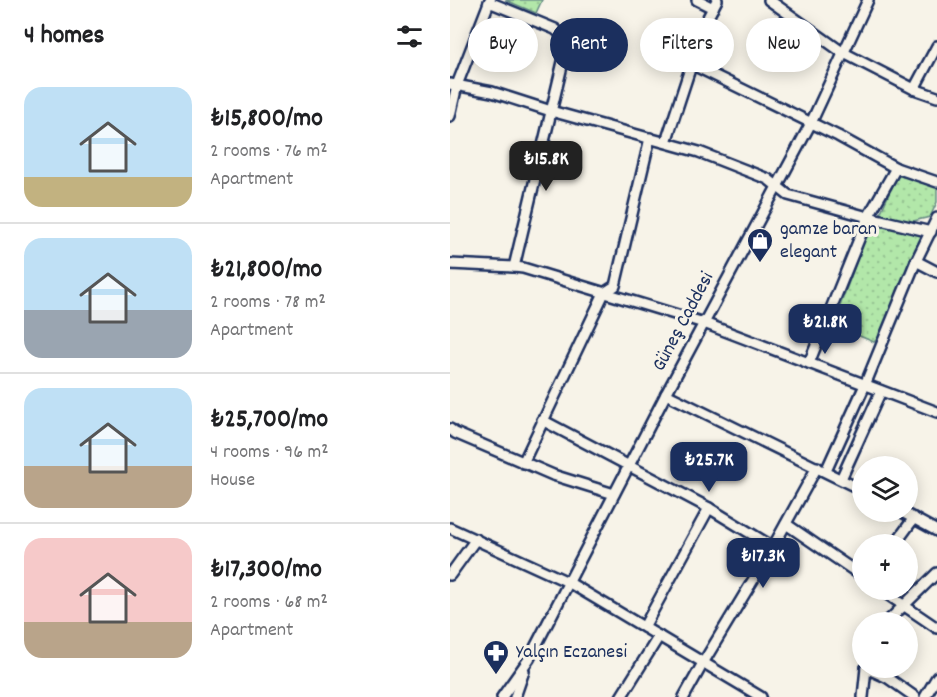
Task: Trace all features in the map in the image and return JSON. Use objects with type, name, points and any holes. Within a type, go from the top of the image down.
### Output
[{"type":"street","points":[[697,0],[715,4],[708,18]]},
{"type":"street","points":[[769,0],[842,52],[914,89],[937,97]]},
{"type":"street","points":[[785,0],[790,15]]},
{"type":"street","name":"Güneş Caddesi","points":[[529,659],[810,123],[868,0]]},
{"type":"street","points":[[450,116],[454,85],[490,1],[550,26],[560,32],[566,40],[567,45],[514,267]]},
{"type":"street","points":[[914,89],[937,46]]},
{"type":"street","points":[[666,142],[688,72]]},
{"type":"street","points":[[707,72],[896,168],[937,182]]},
{"type":"street","points":[[454,85],[492,92],[551,111],[699,152],[768,178],[788,195],[931,232]]},
{"type":"street","points":[[523,463],[604,293],[615,286],[650,138]]},
{"type":"street","points":[[809,363],[868,217],[896,168]]},
{"type":"street","points":[[684,697],[821,469],[865,385],[916,261],[937,218]]},
{"type":"street","points":[[916,261],[937,272]]},
{"type":"street","points":[[450,264],[514,267],[648,305],[704,323],[937,412]]},
{"type":"street","points":[[841,479],[881,391]]},
{"type":"street","points":[[666,394],[852,485]]},
{"type":"street","points":[[542,420],[709,508],[773,547]]},
{"type":"street","points":[[450,429],[553,475],[614,494]]},
{"type":"street","points":[[644,627],[709,508]]},
{"type":"street","points":[[918,520],[937,531]]},
{"type":"street","points":[[786,524],[852,569]]},
{"type":"street","points":[[450,528],[568,582],[761,697]]},
{"type":"street","points":[[450,575],[476,538]]},
{"type":"street","points":[[897,612],[937,573]]},
{"type":"street","points":[[897,600],[937,628]]},
{"type":"street","points":[[621,697],[658,636]]},
{"type":"street","points":[[502,697],[529,659]]},
{"type":"street","points":[[515,697],[529,659]]},
{"type":"street","points":[[925,697],[937,677]]},
{"type":"street","points":[[863,697],[865,678]]},
{"type":"street","points":[[888,678],[915,697]]},
{"type":"green space","points":[[505,0],[542,0],[536,13]]},
{"type":"green space","points":[[901,175],[937,187],[937,202],[930,217],[905,223],[880,214],[897,176]]},
{"type":"green space","points":[[875,221],[922,235],[924,240],[879,337],[874,342],[833,325],[870,225]]},
{"type":"place","name":"gamze baran elegant","points":[[760,264]]},
{"type":"place","name":"Yalçın Eczanesi","points":[[496,676]]}]
